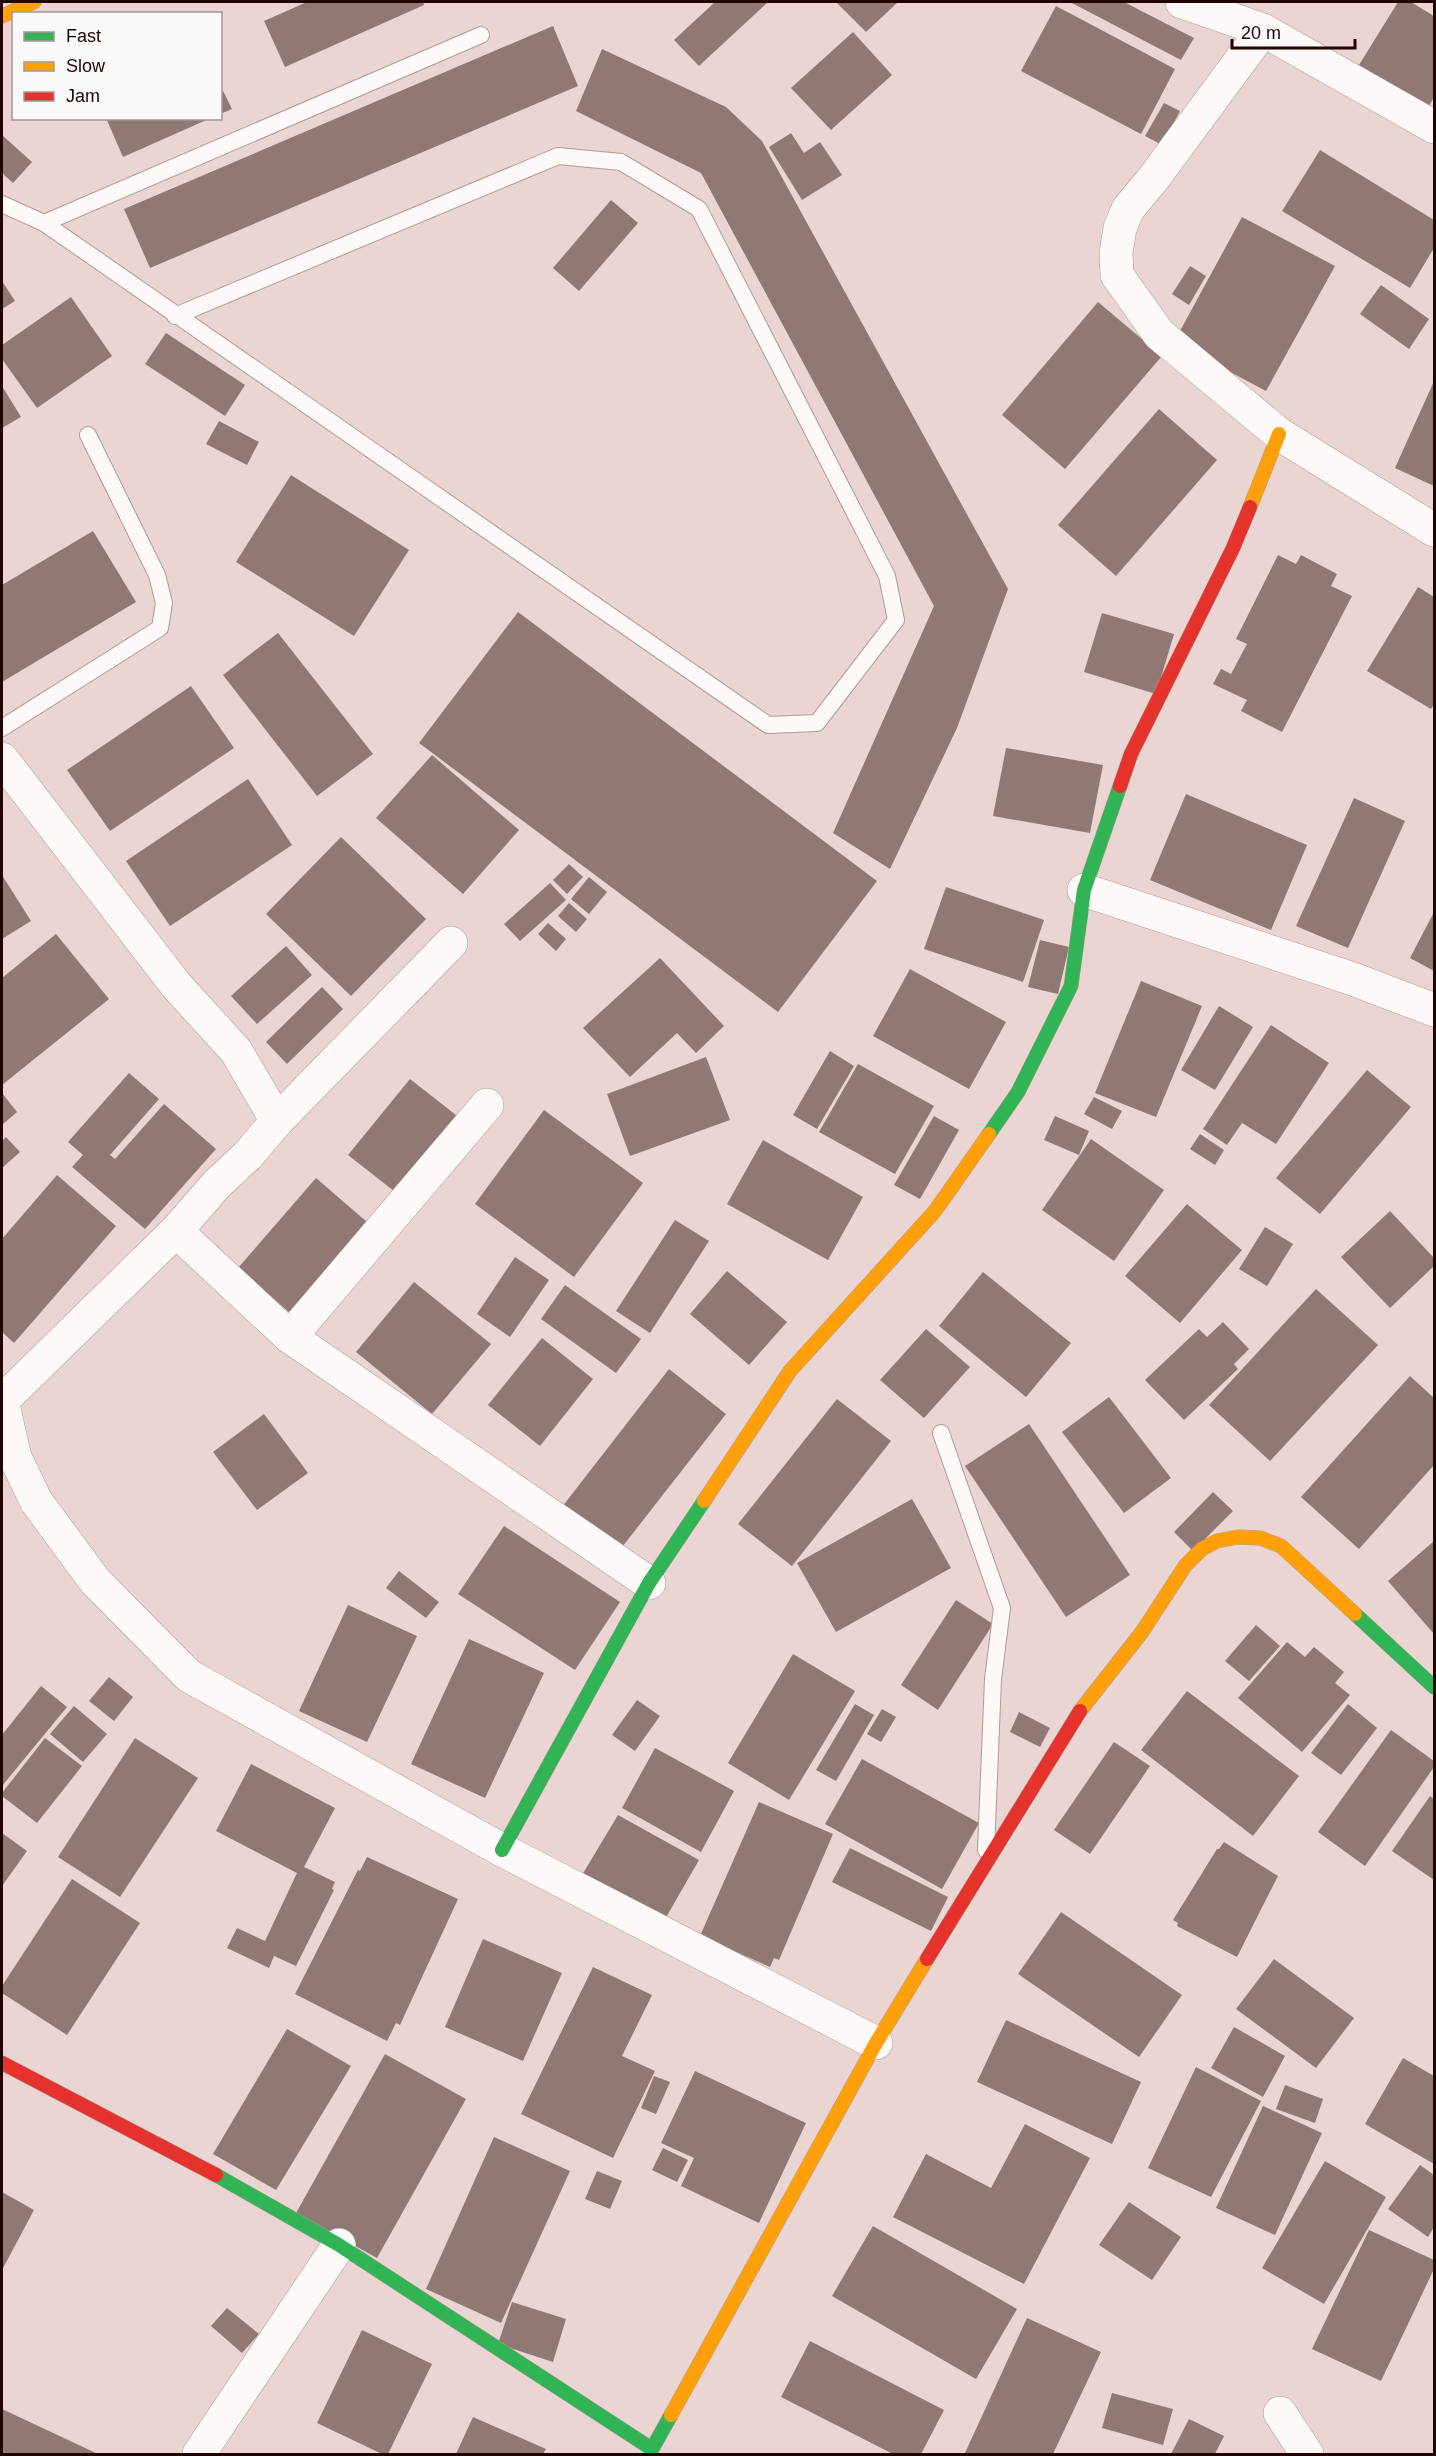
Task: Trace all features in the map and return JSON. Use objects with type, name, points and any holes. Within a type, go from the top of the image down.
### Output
[{"type":"street","points":[[2,16],[34,2]]},
{"type":"street","points":[[1182,2],[1263,30],[1434,126]]},
{"type":"street","points":[[1263,30],[1153,179],[1128,209],[1120,228],[1116,254],[1117,274],[1159,334],[1279,434],[1434,530]]},
{"type":"street","points":[[502,1850],[649,1583],[790,1371],[935,1211],[1018,1092],[1071,986],[1084,890],[1131,754],[1233,548],[1279,434]]},
{"type":"street","points":[[2,759],[176,985],[236,1051],[277,1121]]},
{"type":"street","points":[[1084,890],[1353,979],[1434,1010]]},
{"type":"street","points":[[451,943],[277,1121],[176,1231],[2,1401],[8,1465],[95,1581],[189,1676],[502,1850],[876,2043]]},
{"type":"street","points":[[290,1337],[487,1105]]},
{"type":"street","points":[[176,1231],[290,1337],[649,1583]]},
{"type":"street","points":[[2,2063],[171,2150],[339,2245],[652,2449],[876,2043],[1074,1718],[1142,1632],[1185,1566],[1202,1549],[1217,1541],[1238,1537],[1260,1538],[1281,1546],[1434,1687]]},
{"type":"street","points":[[199,2454],[339,2245]]},
{"type":"street","points":[[1280,2413],[1307,2454]]},
{"type":"lane","points":[[44,223],[481,35]]},
{"type":"lane","points":[[2,204],[44,223],[175,316],[768,725],[817,723],[896,620],[887,576],[699,209],[621,162],[558,156],[175,316]]},
{"type":"lane","points":[[2,728],[160,628],[164,603],[157,575],[88,435]]},
{"type":"lane","points":[[940,1433],[1002,1608],[993,1679],[985,1865]]},
{"type":"building","points":[[307,2],[423,2],[424,5],[285,67],[264,21]]},
{"type":"building","points":[[715,2],[768,2],[699,66],[674,40]]},
{"type":"building","points":[[836,2],[898,2],[866,32]]},
{"type":"building","points":[[1070,2],[1124,2],[1194,38],[1181,60]]},
{"type":"building","points":[[1398,2],[1411,2],[1434,16],[1434,97],[1428,108],[1359,65]]},
{"type":"building","points":[[1056,6],[1175,69],[1141,134],[1021,71]]},
{"type":"building","points":[[553,26],[578,86],[150,268],[124,209]]},
{"type":"building","points":[[853,32],[892,75],[831,130],[791,88]]},
{"type":"building","points":[[602,49],[726,107],[762,141],[1008,589],[957,728],[890,869],[833,833],[934,606],[701,173],[576,111]]},
{"type":"building","points":[[222,89],[232,109],[222,113]]},
{"type":"building","points":[[1164,103],[1180,111],[1162,145],[1145,136]]},
{"type":"building","points":[[107,120],[206,120],[123,157]]},
{"type":"building","points":[[791,133],[804,153],[820,142],[842,175],[802,200],[769,147]]},
{"type":"building","points":[[2,135],[32,162],[13,183],[2,173]]},
{"type":"building","points":[[1320,150],[1434,220],[1434,248],[1410,288],[1282,211]]},
{"type":"building","points":[[611,200],[638,223],[579,291],[553,268]]},
{"type":"building","points":[[1242,217],[1335,266],[1266,391],[1174,342]]},
{"type":"building","points":[[1190,266],[1206,276],[1189,305],[1172,294]]},
{"type":"building","points":[[2,281],[15,301],[2,309]]},
{"type":"building","points":[[1381,285],[1429,319],[1409,349],[1360,314]]},
{"type":"building","points":[[71,297],[112,356],[37,408],[2,359],[2,345]]},
{"type":"building","points":[[1098,302],[1162,356],[1065,469],[1002,415]]},
{"type":"building","points":[[166,333],[245,385],[225,416],[145,364]]},
{"type":"building","points":[[1434,381],[1434,486],[1395,468]]},
{"type":"building","points":[[2,386],[21,417],[2,428]]},
{"type":"building","points":[[1159,409],[1217,460],[1116,576],[1058,525]]},
{"type":"building","points":[[219,421],[259,442],[247,465],[206,444]]},
{"type":"building","points":[[291,475],[409,550],[354,636],[236,562]]},
{"type":"building","points":[[93,531],[136,602],[2,682],[2,585]]},
{"type":"building","points":[[1278,555],[1296,564],[1301,555],[1337,574],[1331,586],[1352,596],[1282,732],[1241,711],[1247,700],[1213,684],[1221,669],[1231,674],[1247,644],[1236,639]]},
{"type":"building","points":[[1418,587],[1434,597],[1434,704],[1431,709],[1367,671]]},
{"type":"building","points":[[518,612],[877,881],[778,1012],[419,743]]},
{"type":"building","points":[[1102,613],[1174,634],[1156,694],[1084,672]]},
{"type":"building","points":[[278,633],[373,754],[317,796],[223,675]]},
{"type":"building","points":[[191,686],[234,748],[110,831],[67,770]]},
{"type":"building","points":[[1006,748],[1103,765],[1090,833],[993,816]]},
{"type":"building","points":[[432,755],[519,830],[463,894],[376,818]]},
{"type":"building","points":[[248,779],[292,845],[170,926],[126,861]]},
{"type":"building","points":[[1186,794],[1307,845],[1271,930],[1150,880]]},
{"type":"building","points":[[1354,798],[1405,821],[1348,948],[1296,926]]},
{"type":"building","points":[[341,837],[426,919],[351,996],[266,914]]},
{"type":"building","points":[[569,864],[583,877],[567,894],[553,880]]},
{"type":"building","points":[[2,875],[31,921],[2,939]]},
{"type":"building","points":[[589,877],[607,892],[589,914],[571,899]]},
{"type":"building","points":[[550,883],[566,900],[520,941],[504,924]]},
{"type":"building","points":[[946,887],[1044,920],[1023,982],[924,949]]},
{"type":"building","points":[[569,903],[587,919],[576,932],[558,916]]},
{"type":"building","points":[[1434,912],[1434,971],[1410,958]]},
{"type":"building","points":[[548,923],[566,939],[556,951],[538,934]]},
{"type":"building","points":[[56,934],[109,999],[2,1085],[2,978]]},
{"type":"building","points":[[1040,940],[1069,947],[1058,994],[1028,987]]},
{"type":"building","points":[[286,946],[312,975],[257,1024],[231,996]]},
{"type":"building","points":[[660,958],[724,1026],[696,1053],[677,1033],[630,1077],[583,1028]]},
{"type":"building","points":[[910,969],[1006,1022],[969,1089],[873,1036]]},
{"type":"building","points":[[1141,981],[1202,1006],[1156,1117],[1095,1093]]},
{"type":"building","points":[[322,987],[343,1009],[287,1064],[266,1042]]},
{"type":"building","points":[[1219,1006],[1253,1027],[1215,1090],[1181,1070]]},
{"type":"building","points":[[1271,1025],[1329,1063],[1276,1144],[1242,1123],[1227,1145],[1203,1129]]},
{"type":"building","points":[[830,1051],[854,1066],[817,1129],[793,1115]]},
{"type":"building","points":[[706,1057],[730,1120],[630,1156],[607,1094]]},
{"type":"building","points":[[858,1064],[934,1106],[895,1174],[819,1132]]},
{"type":"building","points":[[1367,1070],[1411,1107],[1320,1214],[1276,1178]]},
{"type":"building","points":[[129,1073],[159,1099],[110,1155],[115,1159],[164,1104],[216,1149],[145,1229],[72,1167],[83,1155],[68,1142]]},
{"type":"building","points":[[410,1079],[461,1119],[399,1195],[348,1155]]},
{"type":"building","points":[[2,1093],[17,1112],[2,1125]]},
{"type":"building","points":[[1094,1097],[1122,1111],[1112,1129],[1084,1114]]},
{"type":"building","points":[[544,1110],[643,1183],[574,1277],[475,1204]]},
{"type":"building","points":[[934,1116],[959,1130],[920,1199],[894,1185]]},
{"type":"building","points":[[1055,1116],[1089,1131],[1079,1155],[1044,1140]]},
{"type":"building","points":[[1200,1134],[1224,1150],[1215,1165],[1190,1149]]},
{"type":"building","points":[[6,1137],[20,1152],[2,1168],[2,1141]]},
{"type":"building","points":[[1091,1139],[1164,1190],[1114,1261],[1042,1210]]},
{"type":"building","points":[[763,1140],[863,1197],[828,1260],[727,1204]]},
{"type":"building","points":[[57,1175],[116,1226],[14,1343],[2,1332],[2,1239]]},
{"type":"building","points":[[316,1178],[367,1222],[289,1312],[238,1268]]},
{"type":"building","points":[[1187,1204],[1242,1250],[1180,1323],[1125,1276]]},
{"type":"building","points":[[1390,1211],[1434,1258],[1434,1266],[1390,1308],[1341,1257]]},
{"type":"building","points":[[675,1220],[709,1241],[650,1333],[616,1311]]},
{"type":"building","points":[[1265,1227],[1293,1244],[1267,1286],[1239,1269]]},
{"type":"building","points":[[515,1257],[549,1280],[510,1337],[477,1314]]},
{"type":"building","points":[[727,1271],[787,1322],[749,1365],[690,1314]]},
{"type":"building","points":[[983,1272],[1071,1343],[1026,1397],[939,1326]]},
{"type":"building","points":[[414,1282],[491,1344],[432,1414],[356,1352]]},
{"type":"building","points":[[565,1285],[641,1339],[616,1373],[541,1319]]},
{"type":"building","points":[[1316,1289],[1378,1345],[1270,1461],[1209,1405]]},
{"type":"building","points":[[1223,1322],[1249,1349],[1234,1364],[1238,1369],[1184,1420],[1145,1380],[1199,1329],[1207,1337]]},
{"type":"building","points":[[926,1329],[970,1367],[924,1418],[880,1380]]},
{"type":"building","points":[[542,1338],[593,1379],[540,1446],[488,1405]]},
{"type":"building","points":[[669,1369],[726,1414],[619,1551],[562,1507]]},
{"type":"building","points":[[1410,1376],[1434,1398],[1434,1465],[1359,1549],[1301,1497]]},
{"type":"building","points":[[1109,1397],[1171,1478],[1124,1513],[1062,1432]]},
{"type":"building","points":[[837,1399],[891,1441],[792,1566],[738,1524]]},
{"type":"building","points":[[264,1414],[308,1473],[257,1510],[213,1452]]},
{"type":"building","points":[[1029,1424],[1130,1575],[1066,1617],[965,1466]]},
{"type":"building","points":[[1213,1492],[1233,1511],[1193,1551],[1174,1532]]},
{"type":"building","points":[[912,1499],[951,1568],[836,1632],[797,1563]]},
{"type":"building","points":[[504,1526],[620,1602],[575,1670],[458,1594]]},
{"type":"building","points":[[1434,1541],[1434,1634],[1388,1581]]},
{"type":"building","points":[[399,1571],[439,1602],[426,1618],[386,1588]]},
{"type":"building","points":[[956,1600],[993,1624],[938,1710],[901,1685]]},
{"type":"building","points":[[348,1605],[417,1636],[367,1742],[299,1711]]},
{"type":"building","points":[[1256,1625],[1280,1646],[1249,1681],[1225,1661]]},
{"type":"building","points":[[469,1639],[544,1673],[485,1798],[411,1764]]},
{"type":"building","points":[[1287,1642],[1305,1657],[1314,1647],[1344,1672],[1335,1683],[1350,1695],[1302,1752],[1238,1698]]},
{"type":"building","points":[[793,1654],[855,1691],[789,1800],[728,1763]]},
{"type":"building","points":[[109,1677],[133,1697],[114,1721],[89,1701]]},
{"type":"building","points":[[41,1686],[67,1707],[2,1786],[2,1735]]},
{"type":"building","points":[[1187,1691],[1299,1776],[1253,1836],[1141,1750]]},
{"type":"building","points":[[637,1700],[660,1716],[635,1751],[612,1735]]},
{"type":"building","points":[[855,1704],[874,1715],[836,1781],[816,1770]]},
{"type":"building","points":[[1348,1704],[1377,1728],[1341,1775],[1311,1753]]},
{"type":"building","points":[[74,1706],[107,1734],[83,1762],[50,1734]]},
{"type":"building","points":[[882,1709],[896,1717],[881,1742],[867,1734]]},
{"type":"building","points":[[1019,1712],[1050,1728],[1040,1747],[1010,1732]]},
{"type":"building","points":[[1391,1730],[1434,1761],[1434,1767],[1365,1866],[1318,1832]]},
{"type":"building","points":[[45,1738],[82,1766],[37,1823],[2,1796],[2,1793]]},
{"type":"building","points":[[135,1738],[198,1778],[120,1897],[58,1857]]},
{"type":"building","points":[[1114,1742],[1150,1766],[1090,1854],[1054,1830]]},
{"type":"building","points":[[655,1748],[734,1791],[701,1852],[622,1808]]},
{"type":"building","points":[[862,1759],[979,1823],[942,1889],[825,1824]]},
{"type":"building","points":[[251,1764],[335,1808],[304,1867],[335,1882],[332,1889],[334,1890],[296,1966],[274,1956],[269,1968],[227,1948],[237,1928],[265,1941],[297,1873],[216,1831]]},
{"type":"building","points":[[1430,1796],[1434,1799],[1434,1880],[1392,1851]]},
{"type":"building","points":[[759,1802],[833,1834],[779,1960],[774,1958],[770,1967],[700,1936]]},
{"type":"building","points":[[618,1815],[699,1860],[664,1921],[582,1875]]},
{"type":"building","points":[[2,1833],[27,1851],[2,1886]]},
{"type":"building","points":[[1224,1842],[1278,1876],[1237,1957],[1177,1926],[1178,1923],[1173,1920],[1217,1849]]},
{"type":"building","points":[[850,1848],[948,1897],[931,1931],[832,1882]]},
{"type":"building","points":[[367,1857],[458,1899],[400,2025],[396,2023],[387,2041],[295,1994],[358,1870],[360,1871]]},
{"type":"building","points":[[72,1879],[140,1923],[67,2035],[2,1993],[2,1986]]},
{"type":"building","points":[[1061,1912],[1182,1995],[1139,2057],[1018,1974]]},
{"type":"building","points":[[483,1939],[562,1973],[523,2061],[445,2027]]},
{"type":"building","points":[[1274,1959],[1354,2018],[1316,2068],[1236,2009]]},
{"type":"building","points":[[593,1967],[652,1995],[622,2056],[655,2071],[613,2158],[521,2114]]},
{"type":"building","points":[[1006,2020],[1141,2082],[1112,2144],[977,2082]]},
{"type":"building","points":[[1234,2027],[1285,2056],[1263,2097],[1211,2068]]},
{"type":"building","points":[[287,2029],[351,2066],[276,2190],[213,2154]]},
{"type":"building","points":[[385,2054],[466,2099],[377,2258],[296,2213]]},
{"type":"building","points":[[1403,2058],[1434,2076],[1434,2164],[1365,2124]]},
{"type":"building","points":[[1196,2067],[1261,2101],[1211,2197],[1148,2168]]},
{"type":"building","points":[[695,2071],[806,2123],[759,2223],[681,2186],[694,2158],[661,2143]]},
{"type":"building","points":[[654,2076],[670,2082],[656,2114],[641,2108]]},
{"type":"building","points":[[1285,2085],[1323,2099],[1315,2123],[1276,2109]]},
{"type":"building","points":[[1263,2106],[1322,2133],[1275,2235],[1216,2208]]},
{"type":"building","points":[[1025,2124],[1090,2158],[1024,2284],[893,2217],[926,2154],[991,2188]]},
{"type":"building","points":[[494,2137],[570,2171],[501,2323],[426,2289]]},
{"type":"building","points":[[663,2148],[688,2160],[677,2182],[652,2170]]},
{"type":"building","points":[[1325,2161],[1386,2197],[1324,2304],[1262,2268]]},
{"type":"building","points":[[1420,2165],[1434,2175],[1434,2227],[1428,2237],[1388,2209]]},
{"type":"building","points":[[597,2171],[622,2181],[610,2209],[585,2199]]},
{"type":"building","points":[[2,2192],[34,2210],[2,2270]]},
{"type":"building","points":[[1129,2202],[1181,2237],[1152,2280],[1099,2245]]},
{"type":"building","points":[[873,2226],[1017,2309],[976,2379],[832,2296]]},
{"type":"building","points":[[1369,2230],[1434,2260],[1434,2269],[1381,2381],[1312,2349]]},
{"type":"building","points":[[512,2302],[566,2319],[553,2362],[498,2344]]},
{"type":"building","points":[[227,2308],[259,2334],[242,2353],[211,2326]]},
{"type":"building","points":[[1027,2318],[1101,2352],[1053,2454],[965,2453]]},
{"type":"building","points":[[362,2330],[432,2364],[388,2454],[382,2454],[317,2423]]},
{"type":"building","points":[[810,2341],[944,2410],[921,2454],[893,2454],[781,2397]]},
{"type":"building","points":[[1112,2393],[1173,2409],[1163,2445],[1102,2428]]},
{"type":"building","points":[[2,2409],[98,2454],[2,2454]]},
{"type":"building","points":[[473,2417],[546,2449],[543,2454],[456,2454]]},
{"type":"building","points":[[1189,2419],[1224,2436],[1215,2454],[1171,2454]]},
{"type":"traffic: fast","points":[[989,1134],[1018,1092],[1071,986],[1084,890],[1120,786]]},
{"type":"traffic: fast","points":[[502,1850],[649,1583],[704,1501]]},
{"type":"traffic: fast","points":[[1355,1614],[1434,1687]]},
{"type":"traffic: fast","points":[[216,2175],[339,2245],[652,2449],[671,2415]]},
{"type":"traffic: slow","points":[[2,16],[34,2]]},
{"type":"traffic: slow","points":[[1250,507],[1279,434]]},
{"type":"traffic: slow","points":[[704,1501],[790,1371],[935,1211],[989,1134]]},
{"type":"traffic: slow","points":[[1080,1711],[1142,1632],[1185,1566],[1202,1549],[1217,1541],[1238,1537],[1260,1538],[1281,1546],[1355,1614]]},
{"type":"traffic: slow","points":[[671,2415],[876,2043],[927,1959]]},
{"type":"traffic: jam","points":[[1120,786],[1131,754],[1233,548],[1250,507]]},
{"type":"traffic: jam","points":[[927,1959],[1080,1711]]},
{"type":"traffic: jam","points":[[2,2063],[216,2175]]}]
